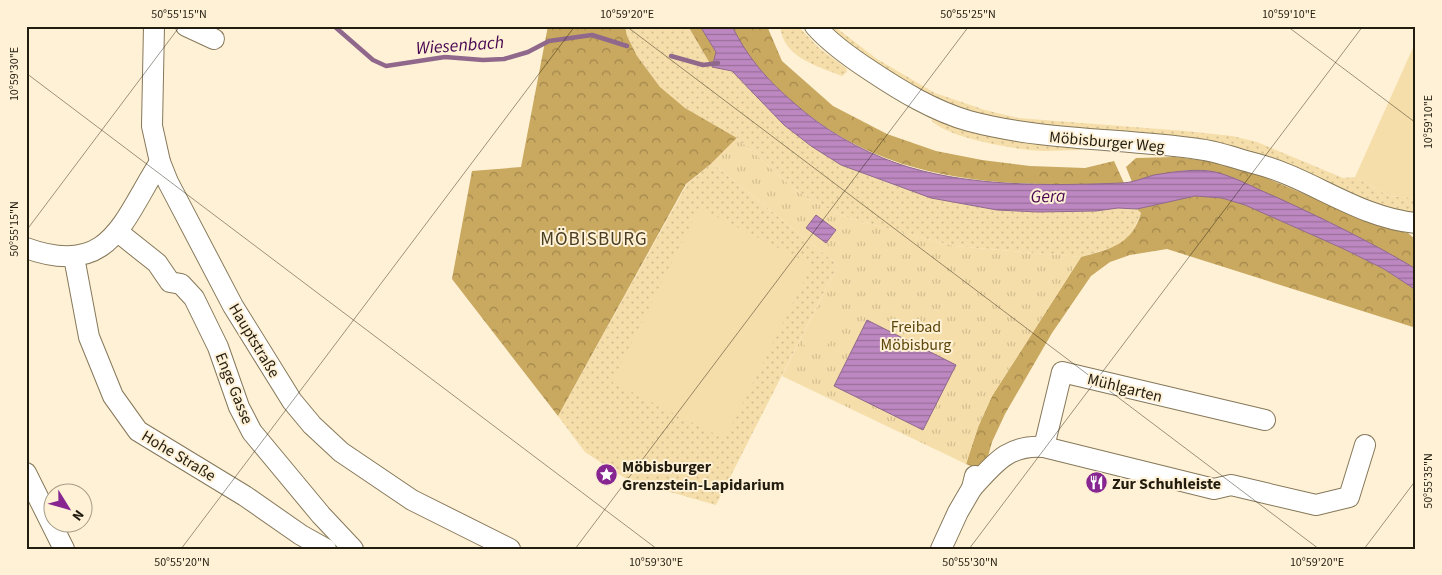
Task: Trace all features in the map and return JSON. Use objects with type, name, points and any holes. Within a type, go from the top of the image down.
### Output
[{"type":"street","name":"Hauptstraße","points":[[154,26],[152,126],[160,162],[168,182],[234,306],[292,400],[312,425],[340,452],[412,500],[510,549]]},
{"type":"street","points":[[186,26],[214,39]]},
{"type":"street","name":"Möbisburger Weg","points":[[815,26],[846,54],[885,80],[925,104],[967,120],[1008,130],[1045,136],[1199,149],[1267,166],[1360,207],[1390,218],[1416,223]]},
{"type":"street","points":[[26,248],[40,254],[74,257],[97,250],[118,232],[130,215],[160,162]]},
{"type":"street","name":"Enge Gasse","points":[[118,232],[157,263],[170,282],[181,284],[194,298],[218,348],[239,407],[252,432],[321,515],[353,549]]},
{"type":"street","name":"Hohe Straße","points":[[74,257],[89,337],[113,396],[138,431],[246,496],[326,549]]},
{"type":"street","name":"Mühlgarten","points":[[1044,447],[1062,372],[1264,420]]},
{"type":"street","points":[[942,549],[958,512],[974,482],[1000,458],[1013,451],[1031,446],[1044,447],[1214,490],[1231,485],[1316,505],[1349,497],[1365,445]]},
{"type":"street","points":[[26,472],[64,549]]},
{"type":"green space","points":[[548,26],[625,26],[627,36],[637,56],[660,87],[685,108],[737,138],[712,163],[686,184],[558,416],[452,279],[472,171],[521,167]]},
{"type":"green space","points":[[625,26],[688,26],[712,67],[732,71],[784,125],[811,146],[841,165],[896,186],[961,204],[997,210],[1072,212],[1118,208],[1137,209],[1141,213],[1134,229],[1126,240],[1117,246],[1081,257],[954,246],[851,219],[813,202],[793,188],[737,138],[685,108],[660,87],[637,56],[627,36]]},
{"type":"green space","points":[[688,26],[700,26],[716,52],[712,67]]},
{"type":"green space","points":[[732,26],[767,26],[782,61],[833,106],[887,134],[936,151],[982,160],[1030,166],[1085,168],[1114,161],[1124,183],[1037,184],[952,176],[911,166],[871,152],[833,132],[786,96],[752,59]]},
{"type":"green space","points":[[780,26],[798,26],[819,48],[846,68],[847,72],[842,76],[803,59],[788,46]]},
{"type":"green space","points":[[824,26],[834,26],[877,59],[935,93],[985,110],[1018,118],[1185,131],[1232,136],[1257,142],[1343,178],[1355,177],[1389,196],[1416,198],[1416,215],[1391,212],[1305,175],[969,114],[888,75]]},
{"type":"green space","points":[[1416,41],[1416,198],[1389,196],[1355,177]]},
{"type":"green space","points":[[936,117],[1084,148],[1079,150],[1045,151],[1002,146],[967,138],[952,132],[931,120]]},
{"type":"green space","name":"Freibad Möbisburg","points":[[737,138],[793,188],[813,202],[851,219],[954,246],[1081,257],[992,396],[978,427],[966,464],[782,376],[838,265],[712,163]]},
{"type":"green space","points":[[1175,157],[1223,163],[1255,173],[1356,216],[1387,228],[1408,233],[1416,240],[1416,269],[1327,221],[1222,174],[1206,170],[1195,170],[1162,174],[1132,182],[1126,167],[1136,158]]},
{"type":"green space","points":[[712,163],[838,265],[716,505],[628,480],[585,452],[558,416],[687,184]]},
{"type":"green space","points":[[1195,196],[1222,198],[1245,205],[1384,269],[1416,290],[1416,328],[1167,249],[1130,255],[1110,262],[1091,276],[1052,333],[1005,414],[992,442],[984,471],[966,464],[978,427],[992,396],[1081,257],[1110,248],[1126,239],[1137,224],[1141,213],[1137,209]]},
{"type":"green space","points":[[699,208],[812,265],[725,439],[612,382]]},
{"type":"green space","points":[[823,300],[844,311],[823,354],[802,344]]},
{"type":"water","name":"Gera","points":[[700,26],[732,26],[744,48],[759,68],[784,95],[805,113],[842,138],[896,163],[922,171],[978,181],[1065,185],[1125,183],[1154,175],[1193,170],[1215,172],[1238,180],[1312,214],[1365,240],[1416,269],[1416,290],[1384,269],[1344,249],[1245,205],[1222,198],[1195,196],[1137,209],[1118,208],[1096,211],[1038,212],[997,210],[931,198],[841,165],[811,146],[784,125],[732,71],[712,67],[716,52]]},
{"type":"water","points":[[816,215],[836,230],[826,243],[806,228]]},
{"type":"water","points":[[867,320],[956,365],[923,430],[834,386]]},
{"type":"waterway","name":"Wiesenbach","points":[[334,26],[373,60],[386,66],[445,57],[483,60],[504,59],[528,52],[549,41],[592,35],[627,46]]},
{"type":"waterway","name":"Wiesenbach","points":[[671,56],[703,65],[718,63]]},
{"type":"place","name":"Möbisburger Grenzstein-Lapidarium","points":[[606,475]]},
{"type":"place","name":"Zur Schuhleiste","points":[[1096,483]]},
{"type":"district","name":"MÖBISBURG","points":[[594,238]]}]
